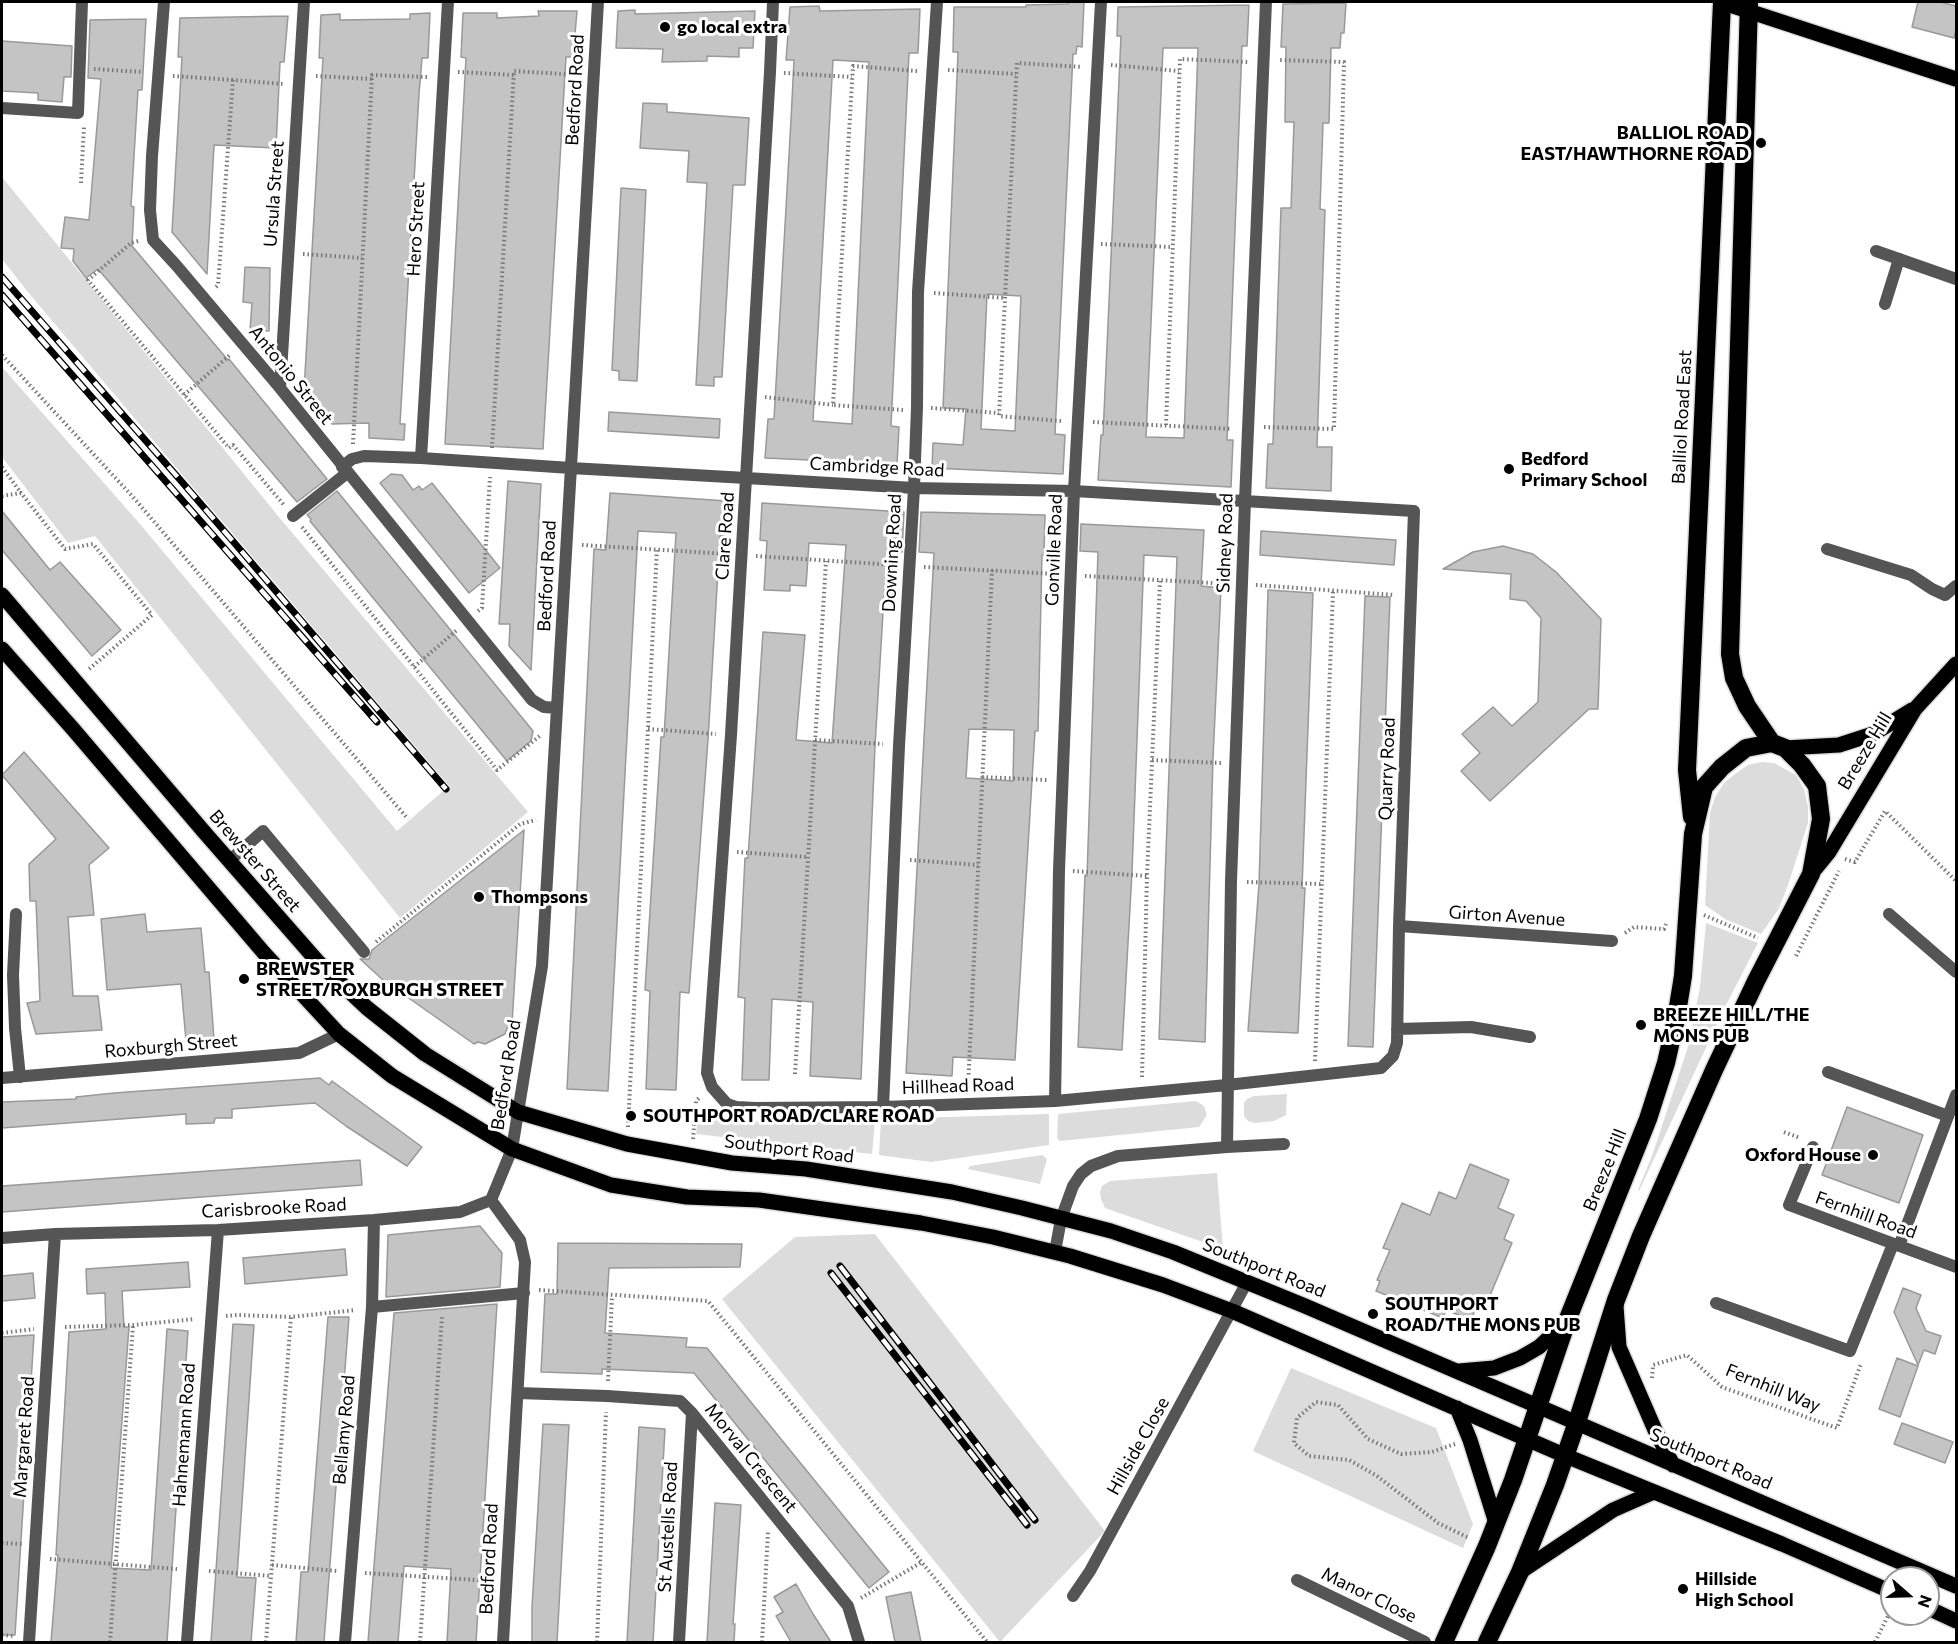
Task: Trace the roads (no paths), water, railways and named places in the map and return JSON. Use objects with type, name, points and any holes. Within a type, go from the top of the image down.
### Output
[{"type":"highway","name":"Balliol Road East","points":[[1693,834],[1687,770],[1722,2]]},
{"type":"highway","points":[[1749,6],[1730,654],[1734,678],[1747,706],[1779,745]]},
{"type":"highway","name":"Breeze Hill","points":[[1444,1642],[1496,1523],[1567,1321],[1648,1119],[1666,1063],[1683,976],[1693,834],[1704,787],[1722,767],[1746,748],[1779,745],[1802,765],[1817,786],[1821,819],[1811,874],[1714,1070],[1641,1236],[1616,1300],[1566,1456],[1520,1572],[1487,1642]]},
{"type":"main road","points":[[1722,2],[1749,6],[1956,79]]},
{"type":"main road","name":"Brewster Street","points":[[2,595],[318,962],[367,1008],[425,1054],[518,1112]]},
{"type":"main road","points":[[2,649],[264,953],[339,1034],[392,1076],[512,1149],[611,1185],[687,1197],[759,1200],[921,1223],[1055,1252],[1163,1285],[1232,1311],[1566,1456],[1782,1544],[1880,1587]]},
{"type":"main road","name":"Breeze Hill","points":[[1811,874],[1829,852],[1915,709],[1956,663]]},
{"type":"main road","name":"Breeze Hill","points":[[1779,745],[1839,744],[1873,734],[1915,709]]},
{"type":"main road","name":"Southport Road","points":[[518,1112],[627,1144],[732,1162],[806,1169],[952,1192],[1111,1231],[1246,1282],[1816,1524],[1956,1586]]},
{"type":"main road","points":[[1616,1300],[1619,1347],[1654,1430],[1673,1465]]},
{"type":"main road","points":[[1456,1372],[1494,1368],[1520,1358],[1539,1347],[1567,1321]]},
{"type":"main road","points":[[1457,1408],[1470,1440],[1496,1523]]},
{"type":"main road","points":[[1520,1572],[1613,1510],[1654,1492]]},
{"type":"main road","points":[[1940,1614],[1956,1621]]},
{"type":"street","points":[[2,108],[78,113],[82,2]]},
{"type":"street","name":"Antonio Street","points":[[164,2],[151,200],[153,240],[347,467],[532,700],[544,707],[557,708]]},
{"type":"street","name":"Ursula Street","points":[[280,388],[304,2]]},
{"type":"street","name":"Hero Street","points":[[421,458],[448,2]]},
{"type":"street","name":"Bedford Road","points":[[512,1149],[542,966],[598,2]]},
{"type":"street","name":"Clare Road","points":[[707,1073],[724,851],[773,2]]},
{"type":"street","name":"Downing Road","points":[[883,1107],[899,746],[914,488],[918,292],[937,2]]},
{"type":"street","name":"Gonville Road","points":[[1055,1101],[1059,870],[1074,491],[1101,2]]},
{"type":"street","name":"Sidney Road","points":[[1227,1085],[1235,763],[1266,2]]},
{"type":"street","points":[[1876,251],[1956,279]]},
{"type":"street","points":[[1885,304],[1899,259]]},
{"type":"street","name":"Cambridge Road","points":[[347,467],[364,456],[421,458],[914,488],[1074,491],[1414,511]]},
{"type":"street","points":[[293,516],[347,467]]},
{"type":"street","name":"Quarry Road","points":[[1397,1029],[1414,511]]},
{"type":"street","points":[[1827,549],[1911,575],[1932,590],[1946,595],[1956,586]]},
{"type":"street","points":[[229,861],[262,831],[364,952]]},
{"type":"street","points":[[16,914],[13,975],[20,1077]]},
{"type":"street","points":[[1889,914],[1956,972]]},
{"type":"street","name":"Girton Avenue","points":[[1399,926],[1612,941]]},
{"type":"street","points":[[1397,1029],[1471,1027],[1530,1037]]},
{"type":"street","name":"Hillhead Road","points":[[707,1073],[712,1087],[721,1099],[736,1107],[883,1107],[1055,1101],[1382,1068],[1393,1056],[1397,1043],[1397,1029]]},
{"type":"street","name":"Roxburgh Street","points":[[2,1078],[298,1053],[339,1034]]},
{"type":"street","points":[[1828,1072],[1948,1116]]},
{"type":"street","points":[[1227,1085],[1227,1147]]},
{"type":"street","points":[[1716,1303],[1850,1352],[1956,1095]]},
{"type":"street","points":[[1055,1252],[1061,1219],[1073,1186],[1081,1174],[1102,1161],[1118,1156],[1284,1144]]},
{"type":"street","name":"Fernhill Road","points":[[1813,1147],[1789,1205],[1956,1267]]},
{"type":"street","points":[[491,1200],[512,1149]]},
{"type":"street","name":"Bedford Road","points":[[491,1200],[520,1240],[525,1262],[503,1642]]},
{"type":"street","name":"Carisbrooke Road","points":[[2,1238],[55,1234],[218,1230],[374,1220],[460,1212],[491,1200]]},
{"type":"street","name":"Bellamy Road","points":[[345,1642],[372,1307],[374,1220]]},
{"type":"street","name":"Hahnemann Road","points":[[187,1642],[218,1230]]},
{"type":"street","name":"Margaret Road","points":[[29,1642],[55,1234]]},
{"type":"street","name":"Hillside Close","points":[[1073,1596],[1090,1571],[1246,1282]]},
{"type":"street","points":[[372,1307],[524,1291]]},
{"type":"street","name":"Morval Crescent","points":[[518,1393],[680,1401],[848,1606],[859,1642]]},
{"type":"street","name":"St Austells Road","points":[[679,1642],[692,1413]]},
{"type":"street","name":"Manor Close","points":[[1298,1580],[1425,1642]]},
{"type":"railway","points":[[2,277],[446,789]]},
{"type":"railway","points":[[2,295],[377,722]]},
{"type":"railway","points":[[840,1266],[1035,1520]]},
{"type":"railway","points":[[831,1273],[1027,1525]]},
{"type":"place","name":"go local extra","points":[[665,27]]},
{"type":"place","name":"BALLIOL ROAD EAST/HAWTHORNE ROAD","points":[[1761,143]]},
{"type":"place","name":"Bedford Primary School","points":[[1509,469]]},
{"type":"place","name":"Thompsons","points":[[479,897]]},
{"type":"place","name":"BREWSTER STREET/ROXBURGH STREET","points":[[244,979]]},
{"type":"place","name":"BREEZE HILL/THE MONS PUB","points":[[1641,1025]]},
{"type":"place","name":"SOUTHPORT ROAD/CLARE ROAD","points":[[631,1116]]},
{"type":"place","name":"Oxford House","points":[[1873,1155]]},
{"type":"place","name":"SOUTHPORT ROAD/THE MONS PUB","points":[[1373,1314]]},
{"type":"place","name":"Hillside High School","points":[[1683,1589]]}]
